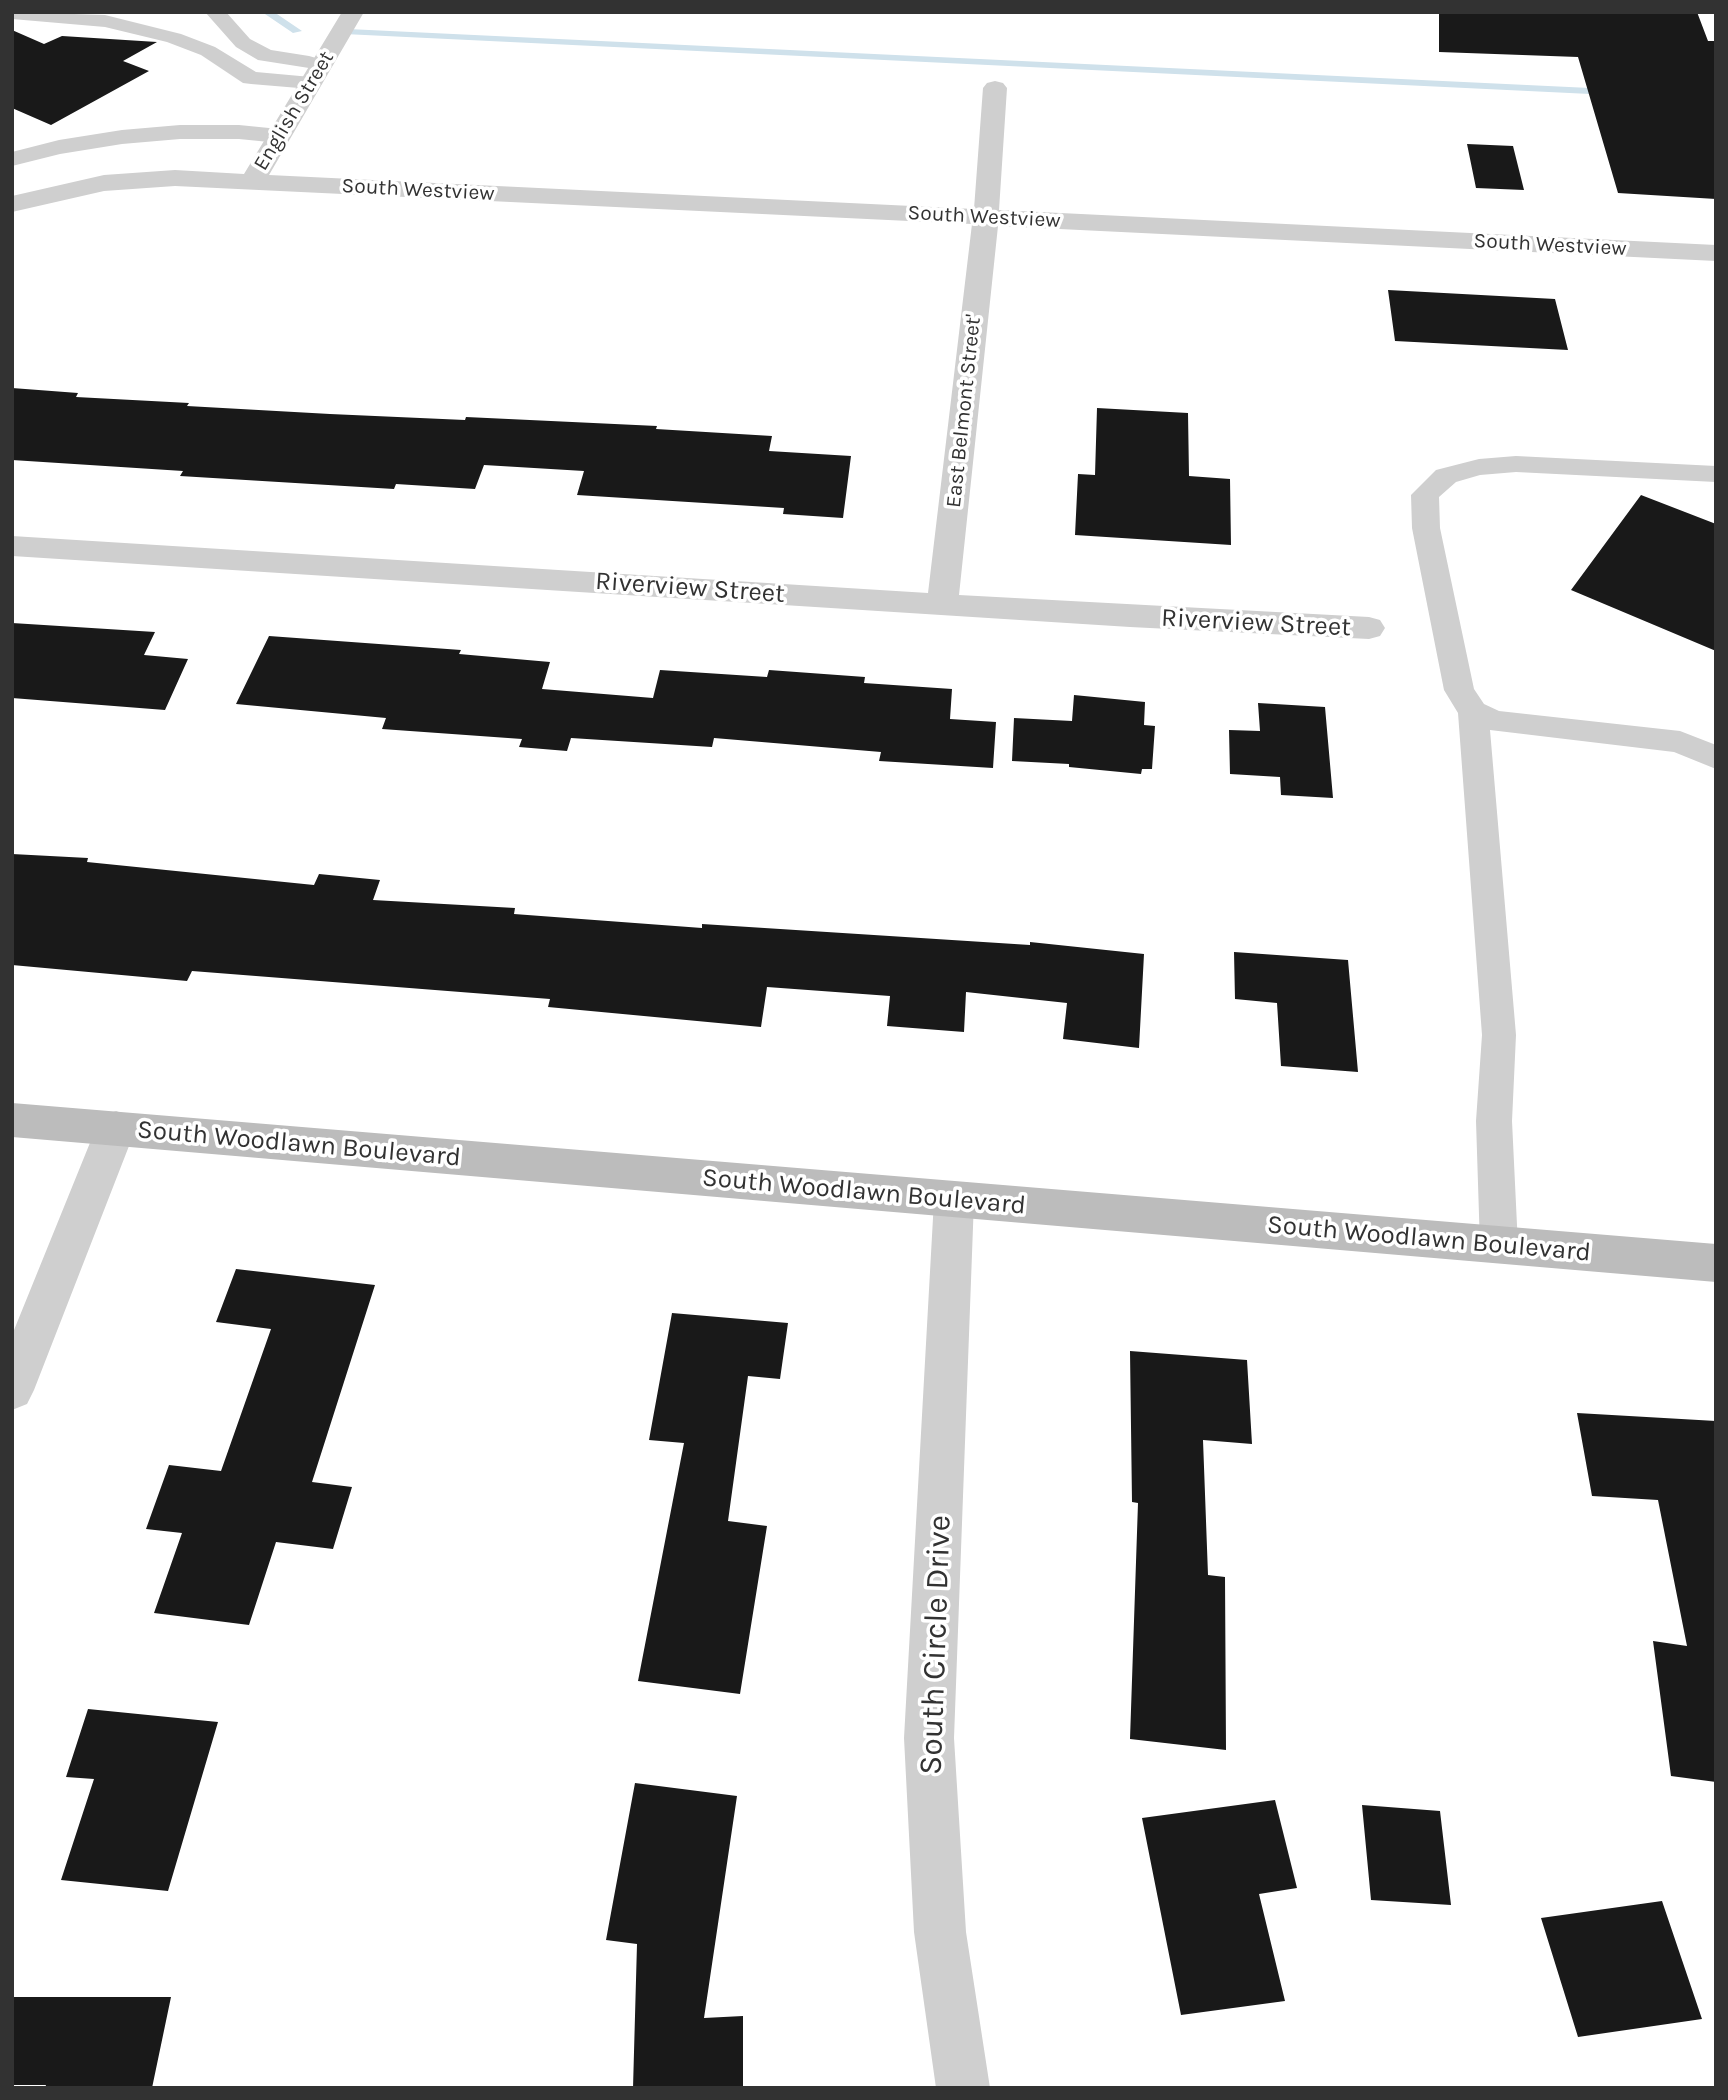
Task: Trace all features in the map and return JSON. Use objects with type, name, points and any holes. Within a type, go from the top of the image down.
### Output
[{"type":"street","name":"English Street","points":[[12,204],[72,188],[136,179],[252,182],[353,12]]},
{"type":"street","name":"East Belmont Street'","points":[[942,604],[986,217],[995,88]]},
{"type":"street","name":"South Westview","points":[[252,182],[1716,253]]},
{"type":"street","name":"Riverview Street","points":[[12,546],[1369,628]]},
{"type":"street","name":"South Woodlawn Boulevard","points":[[12,1119],[1716,1263]]},
{"type":"street","points":[[12,1390],[116,1128]]},
{"type":"street","name":"South Circle Drive","points":[[954,1200],[929,1738],[940,1933],[964,2088]]},
{"type":"lane","points":[[12,13],[105,21],[174,38],[208,51],[251,78],[317,73]]},
{"type":"lane","points":[[216,13],[243,43],[265,56],[317,73]]},
{"type":"lane","points":[[12,159],[122,137],[180,132],[239,132],[279,136]]},
{"type":"lane","points":[[1499,1245],[1494,1121],[1499,1035],[1473,712],[1459,690],[1426,528],[1425,495],[1446,476],[1479,467],[1516,464],[1716,474]]},
{"type":"lane","points":[[1473,712],[1496,721],[1680,742],[1716,758]]},
{"type":"building","points":[[1439,12],[1697,12],[1708,41],[1716,41],[1716,199],[1618,193],[1578,57],[1439,52]]},
{"type":"building","points":[[12,30],[44,44],[62,36],[157,42],[123,61],[149,71],[51,125],[12,108]]},
{"type":"building","points":[[1467,144],[1513,146],[1524,190],[1476,188]]},
{"type":"building","points":[[1388,290],[1555,299],[1568,350],[1395,341]]},
{"type":"building","points":[[12,388],[78,393],[76,397],[189,403],[187,406],[465,420],[466,417],[657,426],[656,429],[772,436],[769,451],[851,456],[843,518],[783,514],[784,508],[577,495],[584,471],[484,465],[475,489],[396,484],[394,489],[180,476],[183,471],[12,460]]},
{"type":"building","points":[[1097,408],[1188,413],[1189,476],[1230,479],[1231,545],[1075,535],[1078,474],[1095,475]]},
{"type":"building","points":[[1641,495],[1716,524],[1716,651],[1571,590]]},
{"type":"building","points":[[12,623],[155,632],[144,655],[188,659],[165,710],[12,698]]},
{"type":"building","points":[[269,636],[461,650],[459,654],[550,662],[542,689],[653,698],[660,670],[767,677],[769,670],[865,677],[864,683],[952,689],[950,719],[996,722],[993,768],[879,761],[881,752],[714,738],[712,747],[571,738],[567,751],[519,747],[522,739],[382,729],[386,718],[236,704]]},
{"type":"building","points":[[1074,695],[1145,702],[1144,725],[1155,726],[1152,769],[1142,769],[1141,774],[1069,767],[1069,764],[1012,761],[1014,718],[1072,721]]},
{"type":"building","points":[[1258,703],[1325,707],[1333,798],[1281,795],[1280,777],[1230,774],[1229,730],[1260,731]]},
{"type":"building","points":[[12,854],[88,858],[87,862],[314,885],[319,874],[380,880],[373,900],[515,908],[514,914],[702,928],[702,924],[1030,945],[1030,942],[1144,954],[1139,1048],[1063,1039],[1067,1003],[966,992],[964,1032],[887,1026],[890,996],[767,987],[761,1027],[548,1007],[550,999],[192,971],[187,981],[12,965]]},
{"type":"building","points":[[1234,952],[1348,960],[1358,1072],[1281,1066],[1277,1003],[1235,999]]},
{"type":"building","points":[[236,1269],[375,1285],[312,1482],[352,1487],[333,1549],[276,1542],[249,1625],[154,1613],[182,1533],[146,1529],[169,1465],[221,1471],[271,1329],[216,1322]]},
{"type":"building","points":[[672,1313],[788,1323],[780,1379],[748,1376],[728,1521],[767,1526],[740,1694],[638,1681],[684,1443],[649,1440]]},
{"type":"building","points":[[1130,1351],[1247,1360],[1252,1444],[1203,1440],[1208,1575],[1225,1577],[1226,1750],[1130,1739],[1138,1503],[1132,1502]]},
{"type":"building","points":[[1577,1413],[1716,1421],[1716,1782],[1671,1776],[1653,1641],[1687,1646],[1658,1500],[1592,1496]]},
{"type":"building","points":[[88,1709],[218,1722],[168,1891],[61,1880],[94,1779],[66,1777]]},
{"type":"building","points":[[635,1783],[737,1796],[704,2018],[743,2016],[743,2088],[633,2088],[637,1944],[606,1940]]},
{"type":"building","points":[[1275,1800],[1297,1888],[1259,1894],[1285,2001],[1181,2015],[1142,1818]]},
{"type":"building","points":[[1362,1805],[1440,1811],[1451,1905],[1371,1900]]},
{"type":"building","points":[[1662,1901],[1702,2019],[1578,2037],[1541,1918]]},
{"type":"building","points":[[12,1997],[171,1997],[152,2088],[45,2088],[46,2085],[12,2085]]},
{"type":"waterway","points":[[267,12],[297,31]]},
{"type":"waterway","points":[[348,32],[1611,92]]}]
